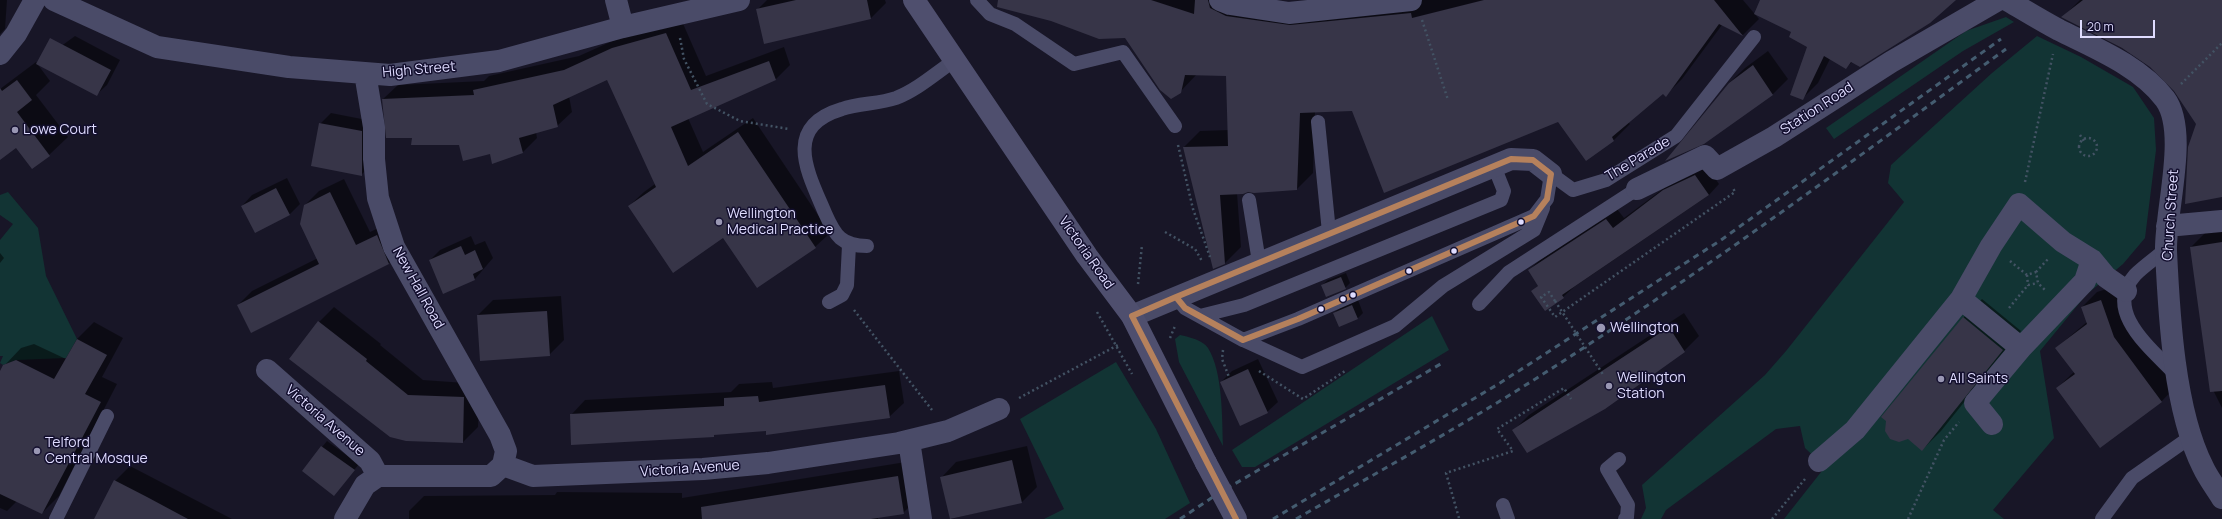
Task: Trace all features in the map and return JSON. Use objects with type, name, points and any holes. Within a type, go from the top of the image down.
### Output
[{"type":"street","points":[[0,54],[16,34],[35,0]]},
{"type":"street","name":"High Street","points":[[54,0],[157,47],[289,66],[390,75],[499,61],[623,27],[739,0]]},
{"type":"street","points":[[616,0],[623,27]]},
{"type":"street","points":[[1220,0],[1289,13],[1416,7]]},
{"type":"street","name":"Victoria Road","points":[[919,2],[955,60],[1087,256],[1132,316],[1236,519]]},
{"type":"street","name":"Church Street","points":[[2008,2],[2080,40],[2139,75],[2165,99],[2174,116],[2176,125],[2166,250],[2177,375],[2183,410],[2203,467],[2222,498]]},
{"type":"street","name":"Station Road","points":[[1637,189],[1705,156],[1717,169],[1774,137],[1892,62],[2008,2]]},
{"type":"street","name":"New Hall Road","points":[[365,73],[374,127],[374,159],[378,198],[394,247],[500,435],[506,451],[503,465]]},
{"type":"street","name":"The Parade","points":[[1132,316],[1330,232],[1512,159],[1533,160],[1551,174]]},
{"type":"street","points":[[1819,461],[1855,430],[1960,299],[1991,246],[2019,204],[2062,242],[2092,260],[2106,277],[2126,291]]},
{"type":"street","points":[[2167,226],[2222,221]]},
{"type":"street","points":[[1992,424],[1975,403],[2021,348],[2085,281],[2092,260]]},
{"type":"street","points":[[1960,299],[2021,348]]},
{"type":"street","name":"Victoria Avenue","points":[[267,370],[370,461],[378,476]]},
{"type":"street","name":"Victoria Avenue","points":[[503,465],[533,476],[702,469],[768,463],[909,441],[948,431],[999,409]]},
{"type":"street","points":[[909,441],[920,519]]},
{"type":"street","points":[[345,519],[365,485],[378,476],[491,476],[503,465]]},
{"type":"lane","points":[[976,0],[990,14],[1015,24],[1074,64],[1124,52],[1175,126]]},
{"type":"lane","name":"The Parade","points":[[1551,174],[1573,190],[1606,180],[1676,136],[1754,37]]},
{"type":"lane","points":[[867,246],[849,245],[838,236],[828,218],[805,167],[804,150],[808,134],[821,117],[842,109],[895,98],[911,91],[955,60]]},
{"type":"lane","points":[[1318,122],[1330,232]]},
{"type":"lane","points":[[1200,316],[1244,305],[1501,200],[1504,191],[1494,166]]},
{"type":"lane","points":[[1176,297],[1185,308],[1243,340],[1302,367],[1395,326],[1443,286],[1534,230],[1547,199],[1551,174]]},
{"type":"lane","points":[[1479,304],[1509,272],[1637,189]]},
{"type":"lane","points":[[1243,340],[1298,319],[1534,216],[1547,199]]},
{"type":"lane","points":[[1249,200],[1259,262]]},
{"type":"lane","points":[[829,302],[842,295],[847,285],[849,245]]},
{"type":"lane","points":[[2166,250],[2135,276],[2126,291],[2124,308],[2130,326],[2177,375]]},
{"type":"lane","points":[[56,519],[108,416]]},
{"type":"lane","points":[[2102,519],[2132,478],[2192,436]]},
{"type":"lane","points":[[1619,459],[1607,469],[1628,505],[1627,517],[1625,519]]},
{"type":"lane","points":[[1503,505],[1508,519]]},
{"type":"path","points":[[1416,7],[1448,100]]},
{"type":"path","points":[[676,14],[684,59],[707,104],[740,122],[778,126],[808,134]]},
{"type":"path","points":[[2165,99],[2222,43]]},
{"type":"path","points":[[2019,204],[2050,65]]},
{"type":"path","points":[[1175,126],[1179,153],[1193,210],[1211,258]]},
{"type":"path","points":[[2080,135],[2084,141]]},
{"type":"path","points":[[2094,140],[2097,145],[2095,153],[2087,156],[2082,153],[2080,148],[2084,141],[2094,140]]},
{"type":"path","points":[[1604,376],[1555,301],[1549,292],[1541,297],[1555,317],[1735,192],[1731,185]]},
{"type":"path","points":[[1165,232],[1194,249],[1203,262]]},
{"type":"path","points":[[1138,285],[1142,245]]},
{"type":"path","points":[[1991,246],[2027,275],[2028,285],[2038,283]]},
{"type":"path","points":[[2027,275],[2036,272],[2038,283],[2062,306]]},
{"type":"path","points":[[842,295],[948,431]]},
{"type":"path","points":[[999,409],[1118,346],[1132,316]]},
{"type":"path","points":[[1223,348],[1222,359],[1229,377]]},
{"type":"path","points":[[1459,518],[1446,473],[1514,451],[1497,429],[1564,388],[1571,399]]},
{"type":"path","points":[[1908,519],[1944,440],[1975,403]]},
{"type":"path","points":[[1772,519],[1819,461]]},
{"type":"green space","points":[[2006,17],[2014,22],[1963,51],[1834,139],[1826,128],[1966,31]]},
{"type":"green space","points":[[2037,36],[2081,57],[2133,87],[2154,118],[2156,150],[2145,238],[2123,264],[2086,295],[2040,351],[2054,438],[1993,510],[2004,519],[1784,519],[1825,467],[1805,448],[1800,426],[1776,429],[1666,510],[1661,519],[1641,519],[1646,508],[1642,485],[1765,375],[1786,351],[1904,202],[1888,183],[1891,165],[1992,73]]},
{"type":"green space","points":[[8,192],[38,228],[46,276],[77,339],[66,358],[16,360],[3,365],[0,363],[3,356],[0,356],[0,240],[13,224],[0,215],[0,195]]},
{"type":"green space","points":[[1432,316],[1449,350],[1255,467],[1242,467],[1232,450]]},
{"type":"green space","points":[[1180,335],[1196,339],[1206,345],[1213,358],[1217,370],[1221,396],[1223,446],[1179,362],[1175,339]]},
{"type":"green space","points":[[1116,362],[1156,429],[1190,503],[1165,519],[1044,519],[1064,509],[1020,419]]},
{"type":"building","points":[[796,0],[867,0],[871,19],[764,44],[756,9]]},
{"type":"building","points":[[998,0],[1151,0],[1194,14],[1195,0],[1208,0],[1210,8],[1226,16],[1290,25],[1411,13],[1412,18],[1484,0],[1714,0],[1743,36],[1719,24],[1666,97],[1663,94],[1612,137],[1614,141],[1586,161],[1558,122],[1384,193],[1352,111],[1300,113],[1297,190],[1220,195],[1225,264],[1213,269],[1183,147],[1228,146],[1226,76],[1185,75],[1181,93],[1171,99],[1160,90],[1125,38],[1099,39],[1051,21],[997,7]]},
{"type":"building","points":[[1760,0],[1956,0],[1930,23],[1860,67],[1851,62],[1846,69],[1824,56],[1803,100],[1790,95],[1807,47],[1789,37],[1791,32],[1754,14]]},
{"type":"building","points":[[2083,0],[2222,0],[2222,197],[2185,204],[2188,147],[2196,124],[2174,91],[2150,67],[2122,48],[2061,17]]},
{"type":"building","points":[[666,33],[691,90],[769,61],[776,80],[671,127],[688,166],[738,132],[816,248],[757,288],[723,238],[673,273],[628,206],[656,187],[607,80],[553,105],[558,127],[519,138],[523,153],[492,164],[490,154],[463,161],[459,145],[411,145],[412,138],[386,138],[382,99],[474,95],[473,90],[564,70],[612,48]]},
{"type":"building","points":[[50,38],[111,70],[97,96],[36,64]]},
{"type":"building","points":[[1753,65],[1773,95],[1704,144],[1665,161],[1729,83]]},
{"type":"building","name":"Lowe Court","points":[[17,80],[32,100],[17,112],[50,156],[32,169],[16,148],[0,160],[0,88],[2,91]]},
{"type":"building","points":[[319,123],[362,131],[362,176],[311,166]]},
{"type":"building","points":[[1695,175],[1709,195],[1562,295],[1564,298],[1545,311],[1531,291],[1538,286],[1528,270],[1606,219],[1613,228],[1663,190]]},
{"type":"building","points":[[276,188],[290,215],[255,233],[241,206]]},
{"type":"building","points":[[330,192],[356,245],[377,235],[389,264],[251,333],[237,305],[319,264],[300,224],[304,205]]},
{"type":"building","points":[[2222,242],[2222,391],[2210,392],[2190,247]]},
{"type":"building","points":[[461,246],[465,255],[475,250],[483,269],[473,274],[475,280],[443,294],[429,260]]},
{"type":"building","points":[[1341,277],[1346,289],[1326,297],[1321,285]]},
{"type":"building","points":[[2101,300],[2114,337],[2162,402],[2100,448],[2056,388],[2075,374],[2055,348],[2087,324],[2081,307]]},
{"type":"building","points":[[1352,305],[1358,319],[1339,327],[1333,313]]},
{"type":"building","points":[[547,311],[550,356],[480,361],[477,315]]},
{"type":"building","name":"All Saints","points":[[1963,317],[2003,350],[1922,451],[1908,439],[1899,442],[1890,439],[1885,431],[1886,421],[1881,417]]},
{"type":"building","points":[[318,321],[367,359],[366,361],[408,395],[464,397],[463,443],[406,441],[390,437],[289,359]]},
{"type":"building","name":"Wellington Station","points":[[1669,327],[1685,352],[1605,409],[1527,453],[1512,430]]},
{"type":"building","name":"Telford Central Mosque","points":[[77,339],[107,355],[85,394],[101,402],[42,514],[0,494],[0,371],[3,365],[16,360],[54,379]]},
{"type":"building","points":[[1248,369],[1268,413],[1240,426],[1220,382]]},
{"type":"building","points":[[885,385],[890,418],[766,435],[766,431],[714,435],[714,437],[571,445],[570,414],[724,406],[724,398],[758,396],[759,402]]},
{"type":"building","points":[[321,446],[355,470],[334,496],[302,471]]},
{"type":"building","points":[[1012,460],[1022,503],[950,519],[940,477]]},
{"type":"building","points":[[898,476],[904,514],[871,519],[702,519],[701,507]]},
{"type":"building","points":[[114,480],[147,497],[188,519],[94,519]]},
{"type":"railway","points":[[1273,519],[1500,383],[1721,240],[2001,39]]},
{"type":"railway","points":[[1296,519],[1480,413],[1540,376],[1659,298],[1776,216],[2006,49]]},
{"type":"railway","points":[[1180,519],[1219,493],[1444,362]]},
{"type":"transit line","points":[[1511,159],[1533,160],[1551,174],[1547,199],[1534,216],[1298,319],[1243,340],[1185,308],[1176,297],[1511,159]]},
{"type":"transit line","points":[[1132,316],[1176,297]]},
{"type":"transit line","points":[[1132,316],[1236,519]]},
{"type":"place","name":"Lowe Court","points":[[15,130]]},
{"type":"place","name":"Wellington Medical Practice","points":[[719,222]]},
{"type":"place","name":"Wellington","points":[[1601,328]]},
{"type":"place","name":"All Saints","points":[[1941,379]]},
{"type":"place","name":"Wellington Station","points":[[1609,386]]},
{"type":"place","name":"Telford Central Mosque","points":[[37,451]]}]
